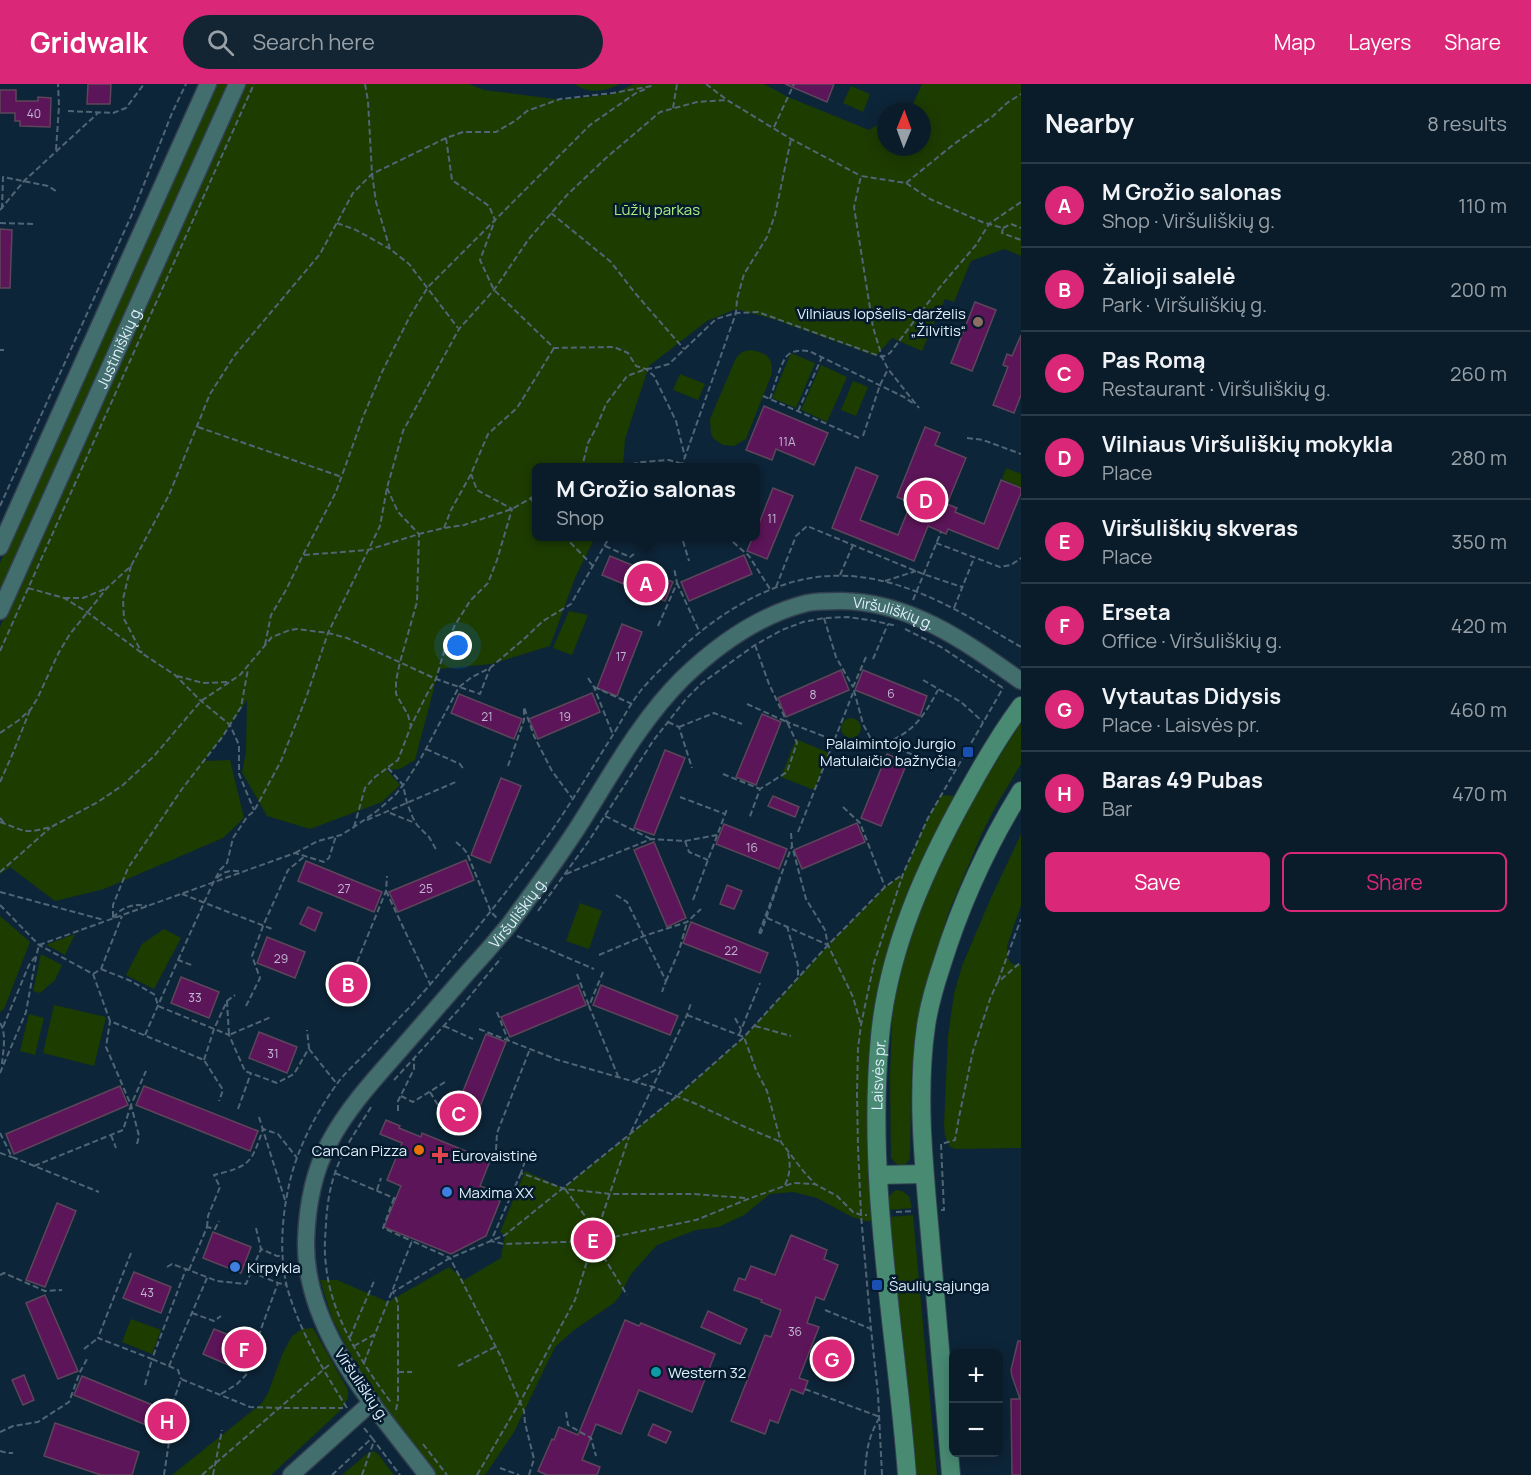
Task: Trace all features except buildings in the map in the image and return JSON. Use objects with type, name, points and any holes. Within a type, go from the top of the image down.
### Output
[{"type":"main road","name":"Justiniškių g.","points":[[0,547],[208,84]]},
{"type":"main road","name":"Justiniškių g.","points":[[0,611],[237,84]]},
{"type":"main road","name":"Viršuliškių g.","points":[[427,1475],[372,1402],[347,1351],[317,1306],[312,1290],[307,1254],[309,1206],[318,1168],[326,1147],[360,1095],[506,928],[576,830],[633,739],[658,707],[682,680],[725,642],[752,624],[775,613],[809,603],[852,601],[876,604],[908,613],[962,641],[1012,681]]},
{"type":"main road","name":"Laisvės pr.","points":[[907,1475],[880,1213],[877,1094],[880,1035],[887,991],[898,949],[924,879],[944,835],[983,764],[1021,706]]},
{"type":"main road","points":[[951,1475],[924,1174],[922,1124],[926,1026],[933,993],[951,933],[986,853],[1021,791]]},
{"type":"main road","points":[[878,1175],[924,1174]]},
{"type":"main road","points":[[291,1475],[372,1402]]},
{"type":"path","points":[[56,151],[58,84]]},
{"type":"path","points":[[68,111],[113,113],[126,108],[144,84]]},
{"type":"path","points":[[0,506],[133,212],[172,113],[186,84]]},
{"type":"path","points":[[0,651],[255,84]]},
{"type":"path","points":[[365,84],[376,202],[390,249]]},
{"type":"path","points":[[673,108],[677,84]]},
{"type":"path","points":[[706,84],[727,100],[791,139],[861,176],[906,183],[930,199],[989,224],[1003,228],[1011,224],[1021,228]]},
{"type":"path","points":[[774,127],[794,84]]},
{"type":"path","points":[[144,654],[124,620],[123,599],[131,566],[169,495],[210,394],[235,355],[320,254],[353,193],[372,174],[446,138],[463,132],[496,132],[527,111],[560,99],[613,93],[653,85]]},
{"type":"path","points":[[265,645],[271,615],[336,492],[382,372],[410,316],[428,287],[590,125],[636,93],[653,85]]},
{"type":"path","points":[[906,183],[1021,94]]},
{"type":"path","points":[[145,1035],[219,870],[227,863],[233,838],[247,817],[254,811],[281,761],[328,633],[380,526],[387,488],[403,431],[459,329],[494,290],[528,240],[567,195],[660,112],[697,102],[727,100]]},
{"type":"path","points":[[1,209],[24,181],[98,113]]},
{"type":"path","points":[[446,138],[452,180],[489,206],[495,220],[480,260],[494,290],[554,348],[614,347],[628,353],[636,366],[646,369],[654,376],[676,421],[685,457]]},
{"type":"path","points":[[683,463],[736,313],[737,299],[744,274],[767,237],[775,215],[791,139]]},
{"type":"path","points":[[1,209],[2,176],[48,186],[56,191]]},
{"type":"path","points":[[770,399],[786,357],[801,350],[809,351],[880,385],[904,397],[919,408],[888,369],[873,327],[854,207],[861,176]]},
{"type":"path","points":[[583,463],[588,442],[606,404],[627,376],[669,364],[717,319],[736,313],[758,312],[882,357],[890,353],[940,287],[976,245],[989,224],[1021,202]]},
{"type":"path","points":[[552,213],[611,262],[684,349]]},
{"type":"path","points":[[0,222],[34,224]]},
{"type":"path","points":[[337,223],[356,230],[390,249],[409,264],[459,329]]},
{"type":"path","points":[[1003,228],[1002,232],[1021,240]]},
{"type":"path","points":[[444,528],[488,434],[517,408],[554,348]]},
{"type":"path","points":[[798,411],[822,357]]},
{"type":"path","points":[[777,366],[782,367]]},
{"type":"path","points":[[763,396],[861,437],[888,369]]},
{"type":"path","points":[[198,427],[342,477]]},
{"type":"path","points":[[967,438],[983,440],[1021,454]]},
{"type":"path","points":[[637,463],[669,460],[676,463]]},
{"type":"path","points":[[471,474],[477,490],[512,509]]},
{"type":"path","points":[[387,488],[398,512],[418,534],[417,602],[399,662],[396,681],[396,694],[408,715],[411,726]]},
{"type":"path","points":[[303,555],[368,550],[418,534],[464,525],[512,509],[530,498]]},
{"type":"path","points":[[354,827],[364,788],[398,759],[411,726],[436,679],[454,625],[471,601],[488,583],[512,509]]},
{"type":"path","points":[[776,587],[796,536],[807,526],[916,571],[962,587]]},
{"type":"path","points":[[941,532],[917,591],[1021,647]]},
{"type":"path","points":[[568,541],[593,566]]},
{"type":"path","points":[[39,945],[295,853],[354,827],[378,811],[403,785],[426,749],[459,687],[490,668],[543,621],[571,604],[608,541]]},
{"type":"path","points":[[683,541],[689,561]]},
{"type":"path","points":[[733,543],[749,556],[771,589]]},
{"type":"path","points":[[936,543],[1000,567],[1011,565],[1021,558]]},
{"type":"path","points":[[839,577],[853,545]]},
{"type":"path","points":[[605,546],[630,556],[634,554]]},
{"type":"path","points":[[954,609],[975,558]]},
{"type":"path","points":[[0,783],[31,709],[59,652],[107,588],[131,566]]},
{"type":"path","points":[[674,568],[677,583],[700,633]]},
{"type":"path","points":[[885,581],[916,571]]},
{"type":"path","points":[[658,626],[677,583]]},
{"type":"path","points":[[28,588],[64,598],[83,598],[107,588]]},
{"type":"path","points":[[64,598],[175,675],[230,725],[239,745],[239,774],[254,811]]},
{"type":"path","points":[[538,910],[566,874],[653,741],[686,699],[702,682],[755,645],[782,630],[803,622],[847,617],[903,628],[1012,681],[983,722],[941,795]]},
{"type":"path","points":[[824,618],[836,657],[853,687]]},
{"type":"path","points":[[873,659],[888,624]]},
{"type":"path","points":[[0,872],[51,827],[98,802],[123,785],[154,756],[201,701],[240,675],[272,637],[297,629],[347,638],[436,679],[480,694],[490,668]]},
{"type":"path","points":[[748,819],[760,789],[787,772],[797,743],[769,684],[755,645]]},
{"type":"path","points":[[866,657],[853,687],[853,693],[863,724],[872,739]]},
{"type":"path","points":[[113,918],[113,905],[128,868],[182,789],[224,736],[241,707],[248,666]]},
{"type":"path","points":[[175,675],[203,683],[232,681]]},
{"type":"path","points":[[588,678],[594,687],[613,735]]},
{"type":"path","points":[[922,680],[961,702],[983,722]]},
{"type":"path","points":[[594,687],[632,704]]},
{"type":"path","points":[[884,744],[906,732],[919,721],[938,690]]},
{"type":"path","points":[[798,832],[853,693]]},
{"type":"path","points":[[747,704],[844,744],[872,739],[955,771]]},
{"type":"path","points":[[508,766],[524,720],[524,707],[534,736],[552,771],[572,798]]},
{"type":"path","points":[[0,733],[31,709]]},
{"type":"path","points":[[668,722],[679,727],[714,713],[742,724]]},
{"type":"path","points":[[679,727],[692,768]]},
{"type":"path","points":[[426,749],[460,764],[464,770]]},
{"type":"path","points":[[388,768],[403,785],[407,803],[417,825]]},
{"type":"path","points":[[723,774],[760,789]]},
{"type":"path","points":[[362,822],[458,781]]},
{"type":"path","points":[[680,797],[725,814]]},
{"type":"path","points":[[843,807],[860,824],[885,887]]},
{"type":"path","points":[[693,900],[727,809]]},
{"type":"path","points":[[386,812],[412,821],[429,837],[437,851]]},
{"type":"path","points":[[605,816],[651,839],[685,841],[717,835]]},
{"type":"path","points":[[0,818],[5,824]]},
{"type":"path","points":[[0,822],[24,831],[51,827]]},
{"type":"path","points":[[791,833],[792,846],[806,899],[825,930],[828,945],[853,997],[861,1025]]},
{"type":"path","points":[[295,853],[324,862],[329,858],[336,836]]},
{"type":"path","points":[[566,874],[651,839]]},
{"type":"path","points":[[685,841],[688,852],[708,860]]},
{"type":"path","points":[[456,842],[467,853],[491,912]]},
{"type":"path","points":[[782,873],[767,918],[759,933],[792,846]]},
{"type":"path","points":[[246,1006],[260,978],[252,956],[263,926],[288,870],[305,856]]},
{"type":"path","points":[[393,1292],[450,1258],[505,1235],[678,1096],[744,1037],[828,945],[885,887],[903,874]]},
{"type":"path","points":[[357,962],[386,891],[387,876]]},
{"type":"path","points":[[386,891],[430,984]]},
{"type":"path","points":[[0,892],[106,921]]},
{"type":"path","points":[[181,894],[272,929]]},
{"type":"path","points":[[616,895],[627,902],[666,981]]},
{"type":"path","points":[[0,905],[39,945],[93,974],[110,1020],[106,1047],[131,1105],[139,1136],[137,1144]]},
{"type":"path","points":[[113,918],[129,906],[147,906]]},
{"type":"path","points":[[600,955],[644,936],[687,922],[701,909]]},
{"type":"path","points":[[93,974],[101,969],[122,915]]},
{"type":"path","points":[[767,918],[828,945]]},
{"type":"path","points":[[941,1144],[955,1140],[973,1051],[1021,919]]},
{"type":"path","points":[[662,992],[679,951],[687,922]]},
{"type":"path","points":[[787,926],[798,966],[798,978]]},
{"type":"path","points":[[519,936],[594,969]]},
{"type":"path","points":[[0,1073],[26,1012],[39,945]]},
{"type":"path","points":[[390,1084],[462,1006],[504,954]]},
{"type":"path","points":[[2,1068],[3,1028],[28,965],[36,957]]},
{"type":"path","points":[[178,960],[194,966]]},
{"type":"path","points":[[998,983],[1021,962]]},
{"type":"path","points":[[101,969],[131,981],[155,995],[158,1006]]},
{"type":"path","points":[[589,1006],[603,972]]},
{"type":"path","points":[[577,974],[618,1076]]},
{"type":"path","points":[[739,1035],[760,983]]},
{"type":"path","points":[[204,1060],[214,1029],[227,1001],[235,995]]},
{"type":"path","points":[[227,1001],[230,1035],[245,1071],[277,1083],[294,1074],[309,1048]]},
{"type":"path","points":[[477,1475],[575,1300],[630,1135],[691,1003]]},
{"type":"path","points":[[158,1006],[230,1035],[271,1017]]},
{"type":"path","points":[[497,1012],[508,1041]]},
{"type":"path","points":[[687,1015],[744,1037],[756,1070],[767,1091],[781,1142],[815,1184],[837,1196],[853,1212],[861,1215]]},
{"type":"path","points":[[735,1018],[741,1029]]},
{"type":"path","points":[[110,1020],[204,1060],[223,1090],[219,1101]]},
{"type":"path","points":[[0,1023],[3,1028]]},
{"type":"path","points":[[444,1026],[473,1039]]},
{"type":"path","points":[[754,1026],[791,1036]]},
{"type":"path","points":[[479,1029],[558,1060],[654,1087],[781,1142]]},
{"type":"path","points":[[307,1030],[309,1048],[337,1084]]},
{"type":"path","points":[[496,1150],[497,1133],[530,1049]]},
{"type":"path","points":[[398,1111],[398,1101],[414,1069],[414,1058]]},
{"type":"path","points":[[634,1081],[663,1065]]},
{"type":"path","points":[[34,1166],[123,1130],[146,1071]]},
{"type":"path","points":[[238,1109],[251,1073]]},
{"type":"path","points":[[401,1096],[413,1102],[445,1082]]},
{"type":"path","points":[[430,1092],[441,1110],[448,1113],[442,1129]]},
{"type":"path","points":[[350,1338],[332,1297],[326,1266],[327,1209],[335,1173],[349,1143],[374,1101]]},
{"type":"path","points":[[259,1117],[286,1203]]},
{"type":"path","points":[[263,1129],[278,1134],[297,1158]]},
{"type":"path","points":[[145,1385],[152,1359],[187,1270],[207,1227],[208,1216],[220,1187],[214,1175],[232,1171],[248,1162],[263,1129]]},
{"type":"path","points":[[0,1132],[12,1157]]},
{"type":"path","points":[[111,1135],[116,1148]]},
{"type":"path","points":[[785,1185],[790,1166],[788,1152]]},
{"type":"path","points":[[0,1153],[99,1192]]},
{"type":"path","points":[[491,1241],[525,1161]]},
{"type":"path","points":[[335,1173],[395,1198],[383,1228],[450,1258],[524,1411],[534,1459],[529,1475]]},
{"type":"path","points":[[521,1173],[564,1189],[611,1194],[693,1194],[748,1199]]},
{"type":"path","points":[[376,1190],[381,1178]]},
{"type":"path","points":[[491,1241],[504,1244],[594,1241],[696,1220],[785,1185],[815,1184]]},
{"type":"path","points":[[564,1189],[597,1232]]},
{"type":"path","points":[[207,1227],[215,1229],[219,1221]]},
{"type":"path","points":[[167,1267],[172,1264],[217,1281],[246,1284],[261,1249],[256,1228]]},
{"type":"path","points":[[364,1364],[412,1241]]},
{"type":"path","points":[[594,1241],[627,1295]]},
{"type":"path","points":[[261,1249],[277,1256],[283,1256]]},
{"type":"path","points":[[84,1349],[98,1338],[131,1253]]},
{"type":"path","points":[[0,1269],[4,1273],[45,1291],[62,1290]]},
{"type":"path","points":[[251,1272],[287,1285]]},
{"type":"path","points":[[0,1275],[4,1273]]},
{"type":"path","points":[[169,1366],[207,1277]]},
{"type":"path","points":[[347,1351],[350,1338],[375,1279]]},
{"type":"path","points":[[220,1395],[246,1375],[278,1283]]},
{"type":"path","points":[[347,1351],[364,1364],[396,1410],[398,1400],[398,1303],[393,1292]]},
{"type":"path","points":[[825,1310],[871,1329]]},
{"type":"path","points":[[192,1313],[214,1322],[220,1316]]},
{"type":"path","points":[[202,1475],[323,1369],[375,1334]]},
{"type":"path","points":[[98,1338],[178,1370],[181,1379],[171,1409],[181,1416],[170,1442],[164,1475]]},
{"type":"path","points":[[458,1365],[495,1347]]},
{"type":"path","points":[[0,1432],[13,1426],[38,1422],[69,1402],[87,1359]]},
{"type":"path","points":[[398,1372],[412,1372]]},
{"type":"path","points":[[181,1379],[250,1407],[346,1408]]},
{"type":"path","points":[[805,1389],[880,1417],[873,1427],[866,1451],[865,1475]]},
{"type":"path","points":[[566,1413],[568,1425],[591,1438],[596,1456]]},
{"type":"path","points":[[213,1475],[222,1430]]},
{"type":"path","points":[[332,1475],[372,1438],[400,1475]]},
{"type":"path","points":[[418,1438],[447,1475]]},
{"type":"path","points":[[362,1475],[374,1441]]},
{"type":"path","points":[[0,1451],[13,1453]]},
{"type":"path","points":[[500,1468],[519,1475]]},
{"type":"green space","points":[[216,84],[229,84],[0,593],[0,563]]},
{"type":"green space","name":"Lūžių parkas","points":[[245,84],[469,84],[484,90],[562,100],[613,94],[634,84],[764,84],[788,97],[869,130],[877,125],[877,156],[931,156],[931,102],[914,102],[922,84],[1021,84],[1021,256],[1004,249],[971,261],[954,302],[945,299],[922,351],[892,338],[876,356],[773,319],[736,309],[707,321],[649,366],[625,439],[623,463],[532,463],[532,541],[593,541],[575,578],[550,646],[491,664],[439,669],[415,760],[400,769],[387,770],[400,785],[382,802],[310,829],[267,816],[242,772],[246,752],[247,700],[204,761],[230,760],[244,818],[223,838],[104,889],[55,901],[10,867],[0,874],[0,627]]},
{"type":"green space","points":[[575,84],[619,84],[608,89],[591,91]]},
{"type":"green space","points":[[851,86],[870,94],[863,112],[843,103]]},
{"type":"green space","points":[[750,350],[768,357],[772,365],[771,376],[746,439],[734,446],[723,445],[711,434],[710,419],[736,358],[742,352]]},
{"type":"green space","points":[[791,353],[815,363],[796,408],[772,398]]},
{"type":"green space","points":[[821,365],[847,377],[827,422],[801,410]]},
{"type":"green space","points":[[680,374],[705,384],[698,400],[673,390]]},
{"type":"green space","points":[[853,381],[868,387],[856,416],[841,410]]},
{"type":"green space","points":[[1006,468],[1021,474],[1021,487],[1002,479]]},
{"type":"green space","points":[[569,611],[588,615],[572,655],[553,648]]},
{"type":"green space","points":[[851,718],[858,721],[861,728],[858,735],[851,738],[844,735],[841,728],[844,721]]},
{"type":"green space","points":[[1021,722],[1021,764],[982,833],[948,914],[929,978],[911,1077],[910,1158],[905,1164],[900,1165],[891,1157],[890,1075],[896,984],[924,900],[941,861],[974,797]]},
{"type":"green space","points":[[796,739],[829,753],[814,790],[781,777]]},
{"type":"green space","points":[[941,795],[955,796],[919,870],[895,931],[875,1221],[852,1217],[817,1198],[793,1192],[770,1194],[744,1215],[719,1227],[696,1230],[657,1245],[631,1274],[618,1299],[574,1330],[555,1347],[514,1432],[485,1475],[436,1475],[373,1391],[351,1356],[332,1318],[320,1280],[337,1280],[388,1302],[449,1267],[464,1280],[501,1258],[505,1235],[500,1232],[525,1171],[563,1188],[677,1096],[744,1037],[828,945],[885,887],[903,874]]},
{"type":"green space","points":[[1021,834],[1021,905],[1007,946],[1007,957],[1012,964],[1021,965],[1021,1148],[956,1149],[950,1147],[945,1136],[944,1124],[948,1036],[954,994],[962,966]]},
{"type":"green space","points":[[580,903],[602,911],[589,949],[566,941]]},
{"type":"green space","points":[[0,916],[30,942],[4,1009],[0,1012]]},
{"type":"green space","points":[[164,929],[181,938],[154,989],[126,975],[142,944]]},
{"type":"green space","points":[[75,934],[65,955],[47,945],[48,944]]},
{"type":"green space","points":[[41,954],[62,965],[55,980],[40,993],[33,991]]},
{"type":"green space","points":[[348,973],[355,976],[358,983],[355,990],[348,993],[341,990],[338,983],[341,976]]},
{"type":"green space","points":[[54,1005],[106,1017],[94,1066],[43,1053]]},
{"type":"green space","points":[[29,1014],[44,1018],[35,1055],[20,1051]]},
{"type":"green space","points":[[896,1190],[909,1196],[912,1208],[888,1210],[889,1196]]},
{"type":"green space","points":[[913,1215],[937,1475],[914,1475],[889,1217]]},
{"type":"green space","points":[[131,1319],[161,1330],[152,1354],[122,1342]]},
{"type":"green space","points":[[313,1328],[348,1390],[348,1397],[342,1409],[271,1475],[172,1475],[262,1403],[292,1336],[302,1329]]},
{"type":"green space","points":[[374,1451],[394,1475],[342,1475],[368,1453]]},
{"type":"place","name":"Vilniaus lopšelis-darželis „Žilvitis“","points":[[978,322]]},
{"type":"place","name":"Vilniaus Viršuliškių mokykla","points":[[926,500]]},
{"type":"place","name":"M Grožio salonas","points":[[646,583]]},
{"type":"place","name":"Palaimintojo Jurgio Matulaičio bažnyčia","points":[[968,752]]},
{"type":"place","name":"Žalioji salelė","points":[[348,984]]},
{"type":"place","name":"Pas Romą","points":[[459,1113]]},
{"type":"place","name":"CanCan Pizza","points":[[419,1150]]},
{"type":"place","name":"Eurovaistinė","points":[[440,1155]]},
{"type":"place","name":"Maxima XX","points":[[447,1192]]},
{"type":"place","name":"Viršuliškių skveras","points":[[593,1240]]},
{"type":"place","name":"Kirpykla","points":[[235,1267]]},
{"type":"place","name":"Šaulių sąjunga","points":[[877,1285]]},
{"type":"place","name":"Erseta","points":[[244,1349]]},
{"type":"place","name":"Vytautas Didysis","points":[[832,1359]]},
{"type":"place","name":"Western 32","points":[[656,1372]]},
{"type":"place","name":"Baras 49 Pubas","points":[[167,1421]]}]
